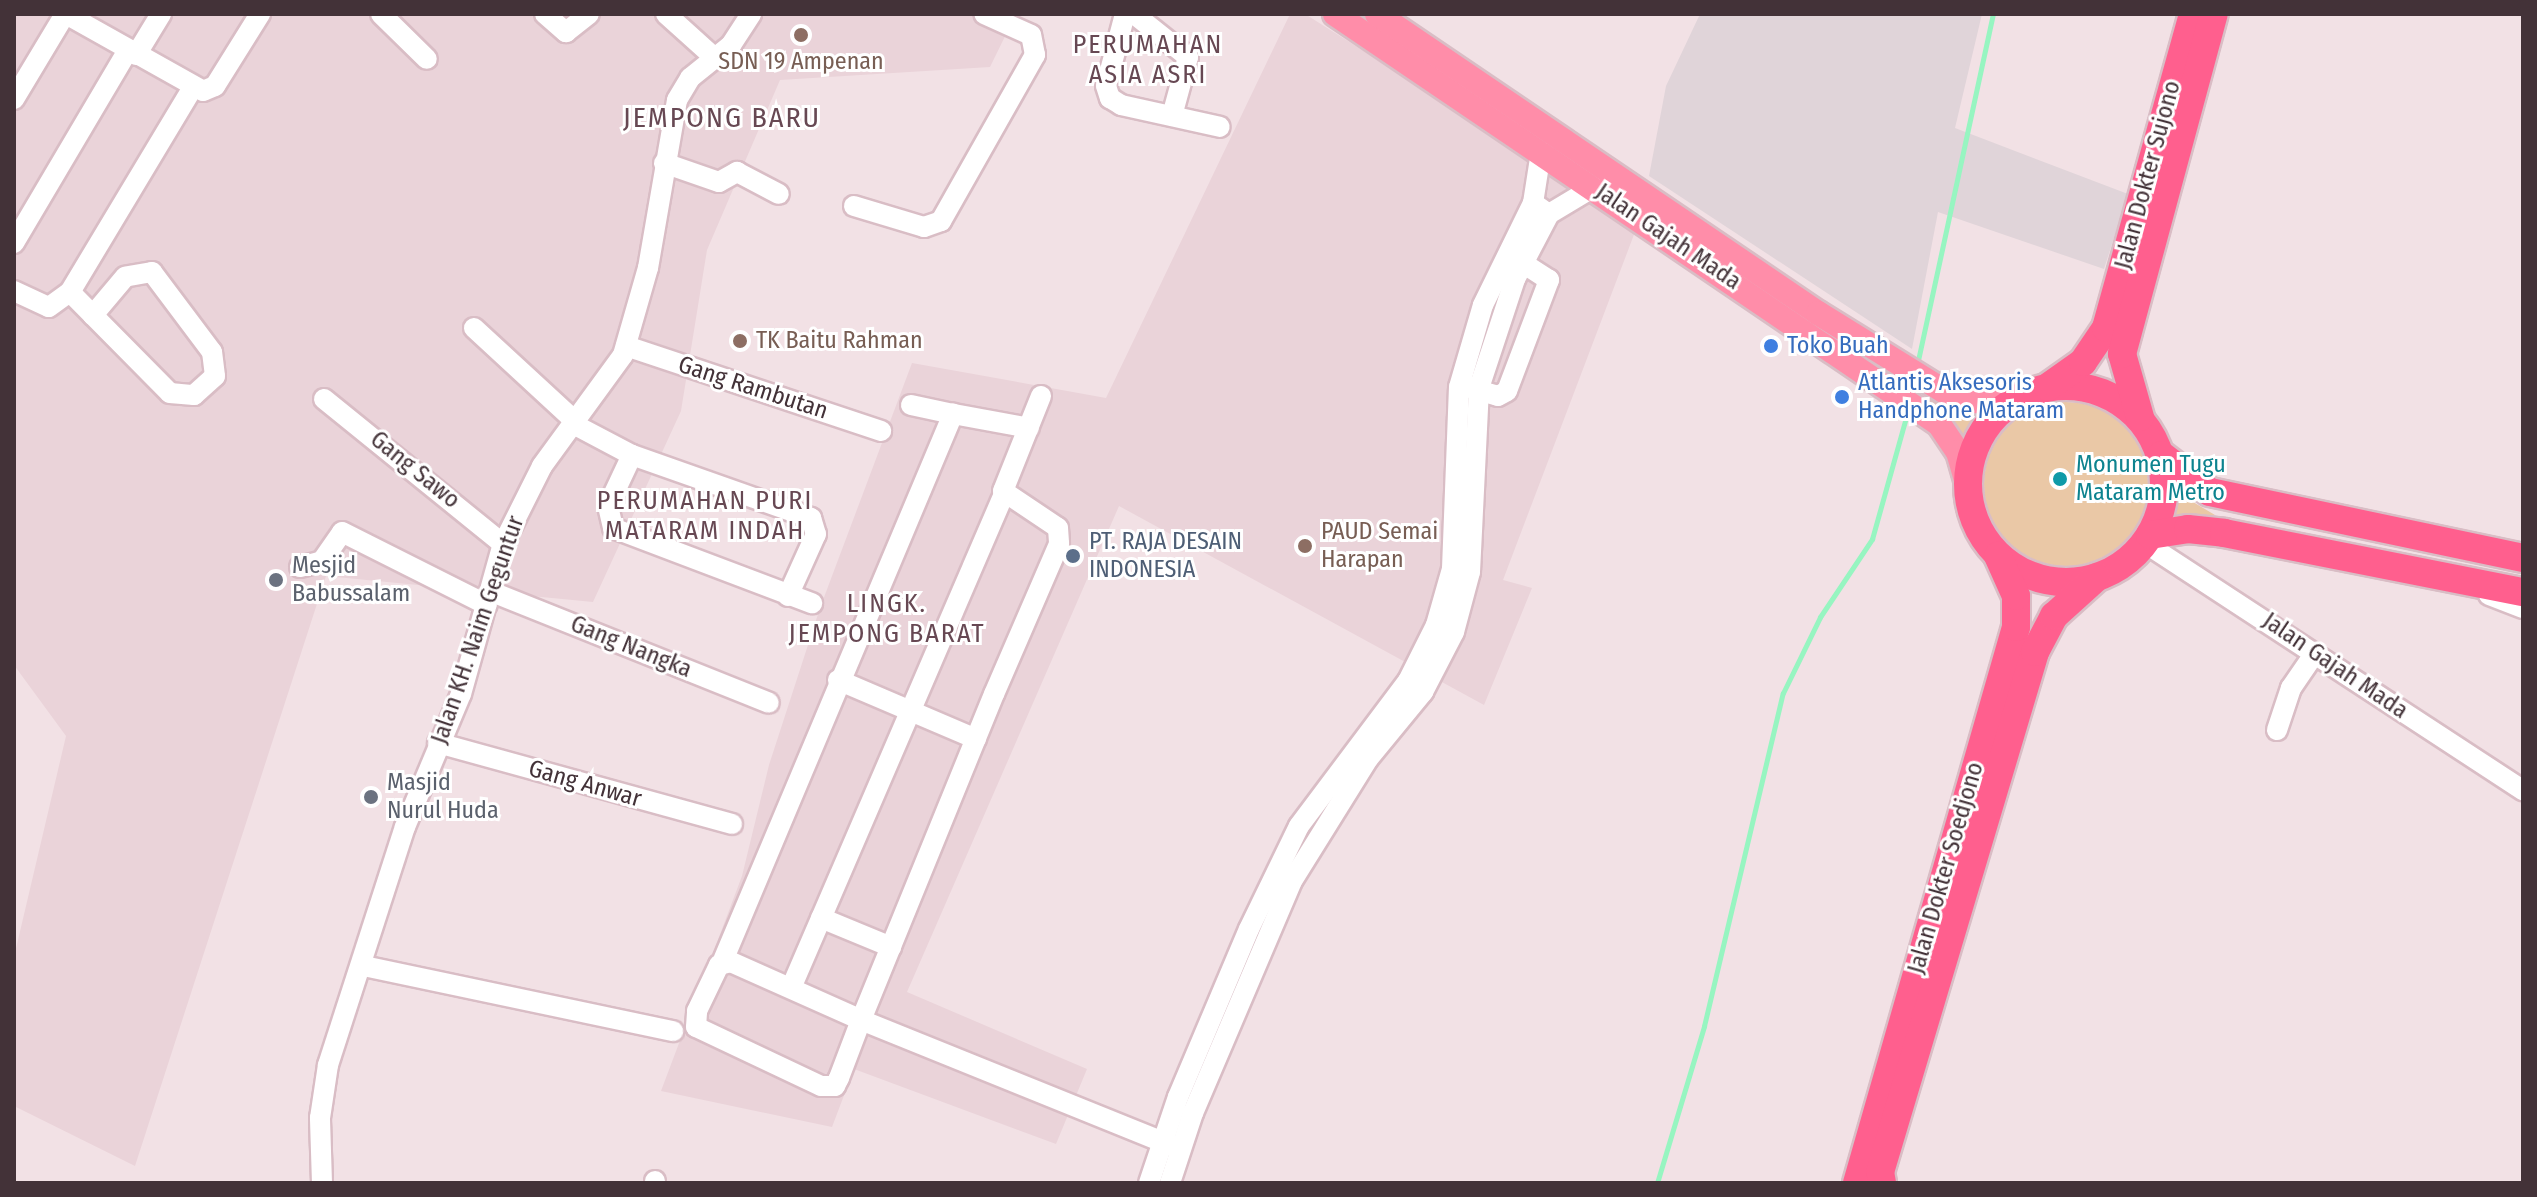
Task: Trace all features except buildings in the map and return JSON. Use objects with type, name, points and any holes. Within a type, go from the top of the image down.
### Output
[{"type":"highway","name":"Jalan Dokter Sujono","points":[[2048,387],[2083,362],[2103,336],[2162,166],[2193,14]]},
{"type":"highway","points":[[2214,14],[2162,166],[2122,354],[2140,417],[2161,455],[2210,492],[2523,558]]},
{"type":"highway","points":[[2140,417],[2098,390],[2048,387],[2014,400],[1984,429],[1972,458],[1968,488],[1972,513],[1998,556],[2044,581],[2096,578],[2123,565],[2148,539],[2161,510],[2161,455]]},
{"type":"highway","points":[[2148,539],[2188,529],[2224,533],[2523,592]]},
{"type":"highway","name":"Jalan Dokter Soedjono","points":[[1857,1183],[2016,627],[2016,596],[1998,556]]},
{"type":"highway","name":"Jalan Dokter Soedjono","points":[[1882,1183],[1880,1172],[2035,652],[2054,616],[2096,578]]},
{"type":"main road","name":"Jalan Gajah Mada","points":[[1335,14],[1541,152],[1570,156],[1594,187],[1919,412],[1949,436],[1968,488]]},
{"type":"main road","name":"Jalan Gajah Mada","points":[[1377,14],[1570,156],[1930,382],[1975,401],[2014,400]]},
{"type":"street","points":[[14,99],[65,14],[205,91],[216,84],[260,14]]},
{"type":"street","points":[[14,243],[132,53],[161,14]]},
{"type":"street","points":[[381,14],[427,59]]},
{"type":"street","points":[[545,14],[566,32],[589,14]]},
{"type":"street","points":[[666,14],[716,59]]},
{"type":"street","points":[[854,206],[924,227],[941,221],[1030,66],[1037,46],[1031,35],[984,14]]},
{"type":"street","points":[[1125,14],[1106,86],[1108,96],[1121,105],[1220,127]]},
{"type":"street","points":[[1134,14],[1188,57],[1172,116]]},
{"type":"street","name":"Jalan KH. Naim Geguntur","points":[[322,1183],[326,1075],[364,966],[405,827],[461,694],[503,544],[536,476],[576,424],[626,346],[648,268],[664,163],[683,89],[716,59],[744,17]]},
{"type":"street","points":[[14,291],[41,304],[55,306],[70,292],[193,87]]},
{"type":"street","points":[[1469,388],[1523,263],[1541,208],[1541,152]]},
{"type":"street","points":[[664,163],[719,182],[737,172],[779,194]]},
{"type":"street","points":[[1149,1183],[1171,1146],[1323,789],[1408,681],[1426,650],[1464,534],[1452,454],[1499,266],[1541,208],[1594,187]]},
{"type":"street","points":[[1469,388],[1503,396],[1549,280],[1523,263]]},
{"type":"street","points":[[70,292],[170,393],[194,395],[215,376],[212,352],[152,272],[125,277],[93,315]]},
{"type":"street","points":[[1506,302],[1536,315]]},
{"type":"street","points":[[474,328],[576,424],[632,455],[811,518],[816,534],[788,596]]},
{"type":"street","name":"Gang Rambutan","points":[[626,346],[881,431]]},
{"type":"street","points":[[791,988],[1004,494],[1041,396]]},
{"type":"street","name":"Gang Sawo","points":[[324,399],[503,544]]},
{"type":"street","points":[[911,405],[1029,428]]},
{"type":"street","points":[[953,414],[838,680],[722,963],[697,1011],[698,1031],[821,1086],[835,1086],[1062,533],[1004,494]]},
{"type":"street","points":[[632,455],[608,506],[613,528],[812,603]]},
{"type":"street","name":"Gang Nangka","points":[[300,567],[322,561],[342,532],[490,599],[769,703]]},
{"type":"street","name":"Jalan Gajah Mada","points":[[2148,539],[2523,790]]},
{"type":"street","points":[[2450,542],[2523,546]]},
{"type":"street","points":[[2445,576],[2523,608]]},
{"type":"street","points":[[2277,730],[2291,688],[2315,653]]},
{"type":"street","points":[[838,680],[976,739]]},
{"type":"street","name":"Gang Anwar","points":[[438,743],[732,824]]},
{"type":"street","points":[[821,918],[891,947]]},
{"type":"street","points":[[722,963],[791,988],[861,1020],[1171,1146]]},
{"type":"street","points":[[364,966],[673,1031]]},
{"type":"street","points":[[1170,1183],[1171,1146]]},
{"type":"shaded area","points":[[14,14],[1016,14],[990,67],[780,80],[707,250],[681,411],[593,602],[326,576],[135,1166],[14,1106],[14,957],[66,736],[14,665]]},
{"type":"shaded area","points":[[1290,14],[1305,14],[1638,224],[1503,580],[1532,588],[1484,705],[1119,506],[907,992],[1087,1069],[1056,1144],[854,1069],[832,1127],[661,1091],[742,876],[769,765],[820,608],[912,363],[1106,398]]},
{"type":"shaded area","points":[[1700,14],[1982,14],[1955,128],[2128,194],[2104,269],[1938,212],[1912,349],[1649,176],[1666,86]]},
{"type":"shaded area","points":[[1930,394],[1985,406],[1960,444],[1926,402]]},
{"type":"shaded area","points":[[2066,402],[2097,408],[2124,426],[2142,453],[2148,484],[2142,515],[2124,542],[2097,560],[2066,566],[2035,560],[2008,542],[1990,515],[1984,484],[1990,453],[2008,426],[2035,408]]},
{"type":"shaded area","points":[[2178,489],[2193,502],[2215,515],[2172,520]]},
{"type":"waterway","points":[[1917,365],[1993,14]]},
{"type":"waterway","points":[[1657,1183],[1704,1026],[1783,693],[1820,617],[1872,539],[1908,410]]},
{"type":"place","name":"SDN 19 Ampenan","points":[[801,35]]},
{"type":"place","name":"TK Baitu Rahman","points":[[740,341]]},
{"type":"place","name":"Toko Buah","points":[[1771,346]]},
{"type":"place","name":"Atlantis Aksesoris Handphone Mataram","points":[[1842,397]]},
{"type":"place","name":"Monumen Tugu Mataram Metro","points":[[2060,479]]},
{"type":"place","name":"PAUD Semai Harapan","points":[[1305,546]]},
{"type":"place","name":"PT. RAJA DESAIN INDONESIA","points":[[1073,556]]},
{"type":"place","name":"Mesjid Babussalam","points":[[276,580]]},
{"type":"place","name":"Masjid Nurul Huda","points":[[371,797]]},
{"type":"district","name":"PERUMAHAN ASIA ASRI","points":[[1148,60]]},
{"type":"district","name":"JEMPONG BARU","points":[[722,118]]},
{"type":"district","name":"PERUMAHAN PURI MATARAM INDAH","points":[[705,516]]},
{"type":"district","name":"LINGK. JEMPONG BARAT","points":[[887,619]]}]
